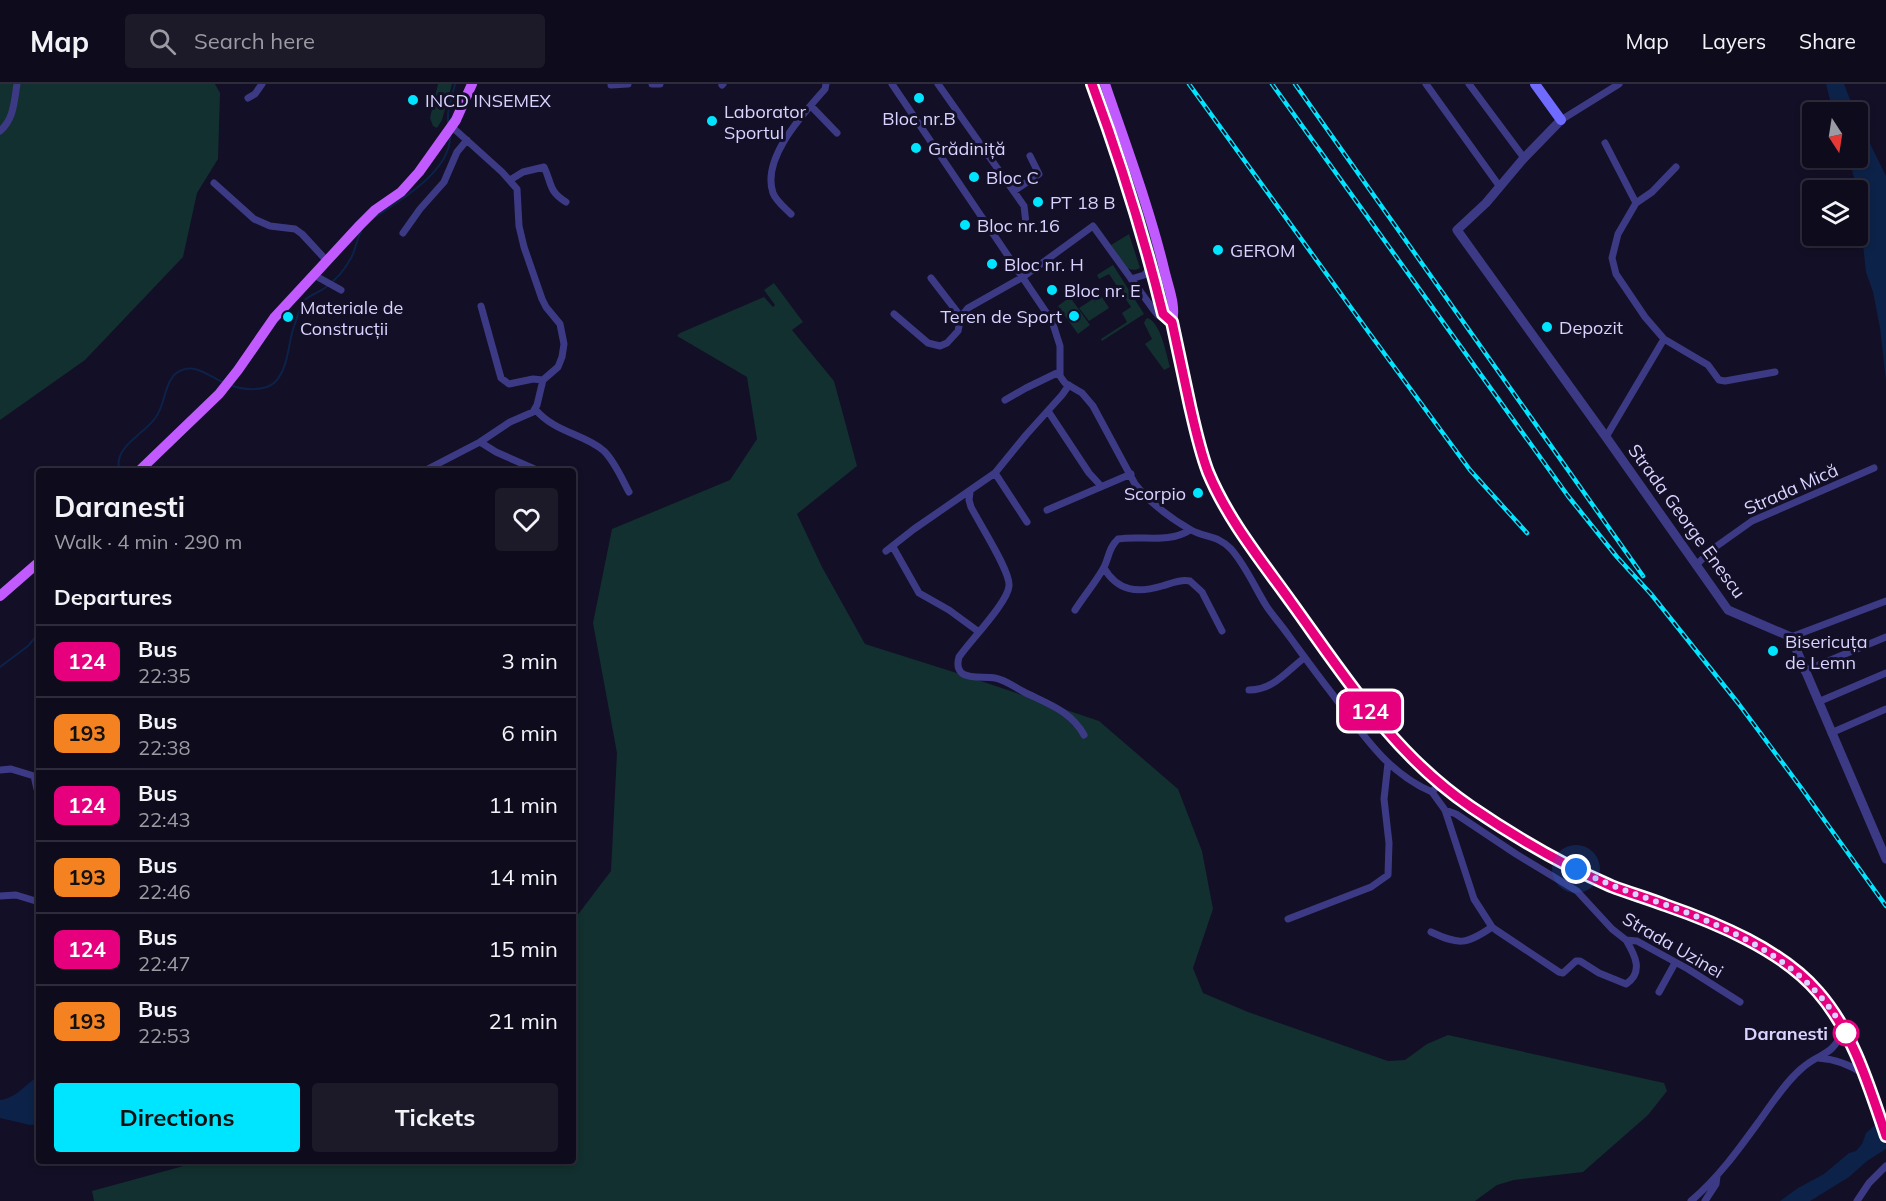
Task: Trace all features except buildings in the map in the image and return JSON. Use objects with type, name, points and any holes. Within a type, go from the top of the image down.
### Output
[{"type":"main road","points":[[142,468],[219,394],[273,318],[367,217],[395,197],[409,183],[426,163],[460,112],[472,84]]},
{"type":"main road","points":[[1092,84],[1117,152],[1152,267],[1163,314],[1172,322]]},
{"type":"main road","points":[[1105,84],[1158,243],[1174,311],[1172,322],[1203,456],[1215,485],[1244,537],[1379,723],[1436,788],[1503,828],[1588,875],[1669,906],[1753,943],[1777,956],[1792,968],[1817,991],[1844,1029],[1863,1071],[1886,1136]]},
{"type":"main road","points":[[1535,84],[1561,120]]},
{"type":"main road","points":[[0,596],[36,565]]},
{"type":"street","points":[[0,131],[11,118],[17,84]]},
{"type":"street","points":[[248,98],[255,94],[262,84]]},
{"type":"street","points":[[611,85],[628,84]]},
{"type":"street","points":[[652,84],[660,84]]},
{"type":"street","points":[[791,214],[774,195],[772,172],[774,161],[788,136],[825,89],[826,84]]},
{"type":"street","points":[[892,84],[1056,329],[1061,356],[1059,372],[1062,379],[1082,393],[1094,406],[1135,484],[1150,501],[1190,530],[1214,537],[1233,551],[1268,608],[1371,746],[1409,780],[1436,788],[1474,899],[1492,927],[1559,972],[1563,973],[1576,961],[1580,961],[1599,973],[1626,984],[1632,980],[1637,970],[1636,961],[1626,940]]},
{"type":"street","points":[[938,84],[1024,206],[1026,223],[1021,227]]},
{"type":"street","points":[[1426,84],[1500,187],[1561,120],[1619,84]]},
{"type":"street","points":[[1468,84],[1524,158]]},
{"type":"street","points":[[811,106],[837,134]]},
{"type":"street","points":[[430,468],[536,409],[543,380],[558,367],[564,344],[560,324],[542,299],[527,258],[519,226],[517,189],[451,126]]},
{"type":"street","points":[[403,233],[444,182],[457,152],[467,140]]},
{"type":"street","points":[[1605,143],[1636,203]]},
{"type":"street","points":[[1014,192],[1039,174],[1030,156]]},
{"type":"street","points":[[510,180],[523,172],[544,167],[555,194],[566,202]]},
{"type":"street","points":[[1676,167],[1652,192],[1636,203],[1618,234],[1612,258],[1616,274],[1645,317],[1664,339],[1708,366],[1719,380],[1725,381],[1775,372]]},
{"type":"street","points":[[214,183],[254,219],[270,226],[295,229],[327,261]]},
{"type":"street","name":"Strada George Enescu","points":[[1500,187],[1457,230],[1728,610],[1791,637]]},
{"type":"street","points":[[894,314],[928,343],[940,346],[958,331],[961,317],[968,308],[1023,277],[1093,226],[1158,315],[1172,322]]},
{"type":"street","points":[[1131,279],[1144,275],[1152,267]]},
{"type":"street","points":[[314,275],[338,288]]},
{"type":"street","points":[[932,278],[961,317]]},
{"type":"street","points":[[481,306],[501,378],[509,384],[533,379],[543,380]]},
{"type":"street","points":[[1606,437],[1664,339]]},
{"type":"street","points":[[1005,400],[1059,372]]},
{"type":"street","points":[[886,551],[995,473],[1069,385]]},
{"type":"street","points":[[536,409],[546,420],[603,450],[611,459],[629,492]]},
{"type":"street","points":[[1048,411],[1089,474],[1101,486]]},
{"type":"street","points":[[480,442],[496,452],[532,468]]},
{"type":"street","name":"Strada Mică","points":[[1696,565],[1721,543],[1752,521],[1874,468]]},
{"type":"street","points":[[995,473],[1027,522]]},
{"type":"street","points":[[1047,510],[1131,474]]},
{"type":"street","points":[[970,492],[971,507],[1005,570],[1010,584],[1005,596],[959,657],[957,664],[962,673],[967,676],[994,677],[1006,681],[1067,714],[1079,725],[1084,735]]},
{"type":"street","points":[[1075,610],[1104,568],[1109,550],[1118,539],[1166,538],[1190,530]]},
{"type":"street","points":[[893,547],[919,593],[949,610],[979,632]]},
{"type":"street","points":[[1104,568],[1114,582],[1135,591],[1143,591],[1176,581],[1190,581],[1202,592],[1222,631]]},
{"type":"street","points":[[1886,601],[1791,637],[1886,859]]},
{"type":"street","points":[[1804,671],[1886,638]]},
{"type":"street","points":[[1249,690],[1261,690],[1270,686],[1304,658]]},
{"type":"street","points":[[1818,702],[1886,673]]},
{"type":"street","points":[[1831,733],[1886,709]]},
{"type":"street","points":[[1288,919],[1371,887],[1388,875],[1389,843],[1384,799],[1388,763]]},
{"type":"street","points":[[0,770],[11,769],[34,776],[36,785]]},
{"type":"street","name":"Strada Uzinei","points":[[1444,810],[1456,814],[1576,891],[1626,940],[1637,941],[1740,1002]]},
{"type":"street","points":[[0,896],[16,895],[36,901]]},
{"type":"street","points":[[1431,932],[1451,942],[1469,941],[1492,927]]},
{"type":"street","points":[[1659,992],[1675,963]]},
{"type":"street","points":[[1691,1201],[1717,1176],[1790,1080],[1806,1064],[1830,1052],[1836,1046],[1844,1029]]},
{"type":"street","points":[[1818,1058],[1834,1059],[1863,1071]]},
{"type":"street","points":[[1857,1201],[1869,1183],[1886,1166]]},
{"type":"street","points":[[1705,1201],[1716,1184],[1717,1176]]},
{"type":"green space","points":[[0,84],[215,84],[220,93],[218,159],[197,193],[183,257],[85,360],[0,420]]},
{"type":"green space","points":[[438,84],[452,84],[442,120],[437,128],[433,126],[430,118]]},
{"type":"green space","points":[[1097,84],[1101,84],[1141,203],[1171,310],[1167,310],[1152,252]]},
{"type":"green space","points":[[1129,234],[1140,268],[1135,270],[1122,264],[1111,245]]},
{"type":"green space","points":[[1113,265],[1144,314],[1102,341],[1101,339],[1127,322],[1122,313],[1131,307],[1109,274],[1099,279],[1097,275]]},
{"type":"green space","points":[[774,283],[803,322],[792,330],[834,381],[857,466],[797,514],[822,567],[865,644],[1099,721],[1178,789],[1202,851],[1213,909],[1193,968],[1203,993],[1248,1012],[1388,1061],[1405,1060],[1427,1044],[1448,1035],[1664,1083],[1667,1091],[1648,1115],[1583,1172],[1514,1180],[1497,1185],[1475,1201],[94,1201],[92,1191],[187,1165],[576,1164],[576,917],[611,871],[617,753],[593,623],[612,529],[730,480],[757,439],[747,377],[677,336],[764,297],[773,307],[775,305],[764,290]]},
{"type":"green space","points":[[1100,294],[1109,308],[1089,321],[1079,308],[1093,299],[1096,303],[1093,298]]},
{"type":"green space","name":"Teren de Sport","points":[[1070,297],[1090,325],[1078,334],[1058,306]]},
{"type":"green space","points":[[1148,318],[1153,321],[1160,332],[1165,347],[1170,367],[1164,370],[1145,344],[1152,339],[1144,323]]},
{"type":"water","points":[[1826,84],[1844,84],[1851,102],[1830,102]]},
{"type":"water","points":[[1868,139],[1886,176],[1886,381],[1880,328],[1873,292],[1866,272],[1863,246],[1868,246],[1868,180],[1854,180],[1852,168],[1868,168]]},
{"type":"water","points":[[36,1078],[36,1124],[0,1118],[0,1100],[16,1094]]},
{"type":"water","points":[[1886,1115],[1886,1149],[1867,1161],[1849,1177],[1810,1201],[1780,1201],[1824,1174],[1849,1153],[1856,1151],[1862,1144],[1866,1133]]},
{"type":"waterway","points":[[448,125],[448,113],[455,84]]},
{"type":"waterway","points":[[375,217],[410,193],[433,173],[448,150],[450,137]]},
{"type":"waterway","points":[[230,385],[253,389],[275,382],[285,365],[302,302],[326,287],[340,274],[353,255],[361,232]]},
{"type":"waterway","points":[[120,468],[120,455],[156,417],[168,384],[176,373],[193,369],[225,383]]},
{"type":"waterway","points":[[0,667],[28,646],[36,637]]},
{"type":"railway","points":[[1189,84],[1470,470],[1527,533]]},
{"type":"railway","points":[[1272,84],[1568,496],[1617,557],[1651,594],[1738,703],[1886,906]]},
{"type":"railway","points":[[1295,84],[1643,576]]},
{"type":"bus line","name":"124","points":[[1092,84],[1139,222],[1163,314],[1172,322],[1197,438],[1208,471],[1220,497],[1244,537],[1367,707],[1413,761],[1439,784],[1503,828],[1588,875],[1669,906],[1753,943],[1777,956],[1792,968],[1817,991],[1844,1029],[1865,1076],[1886,1136]]},
{"type":"place","name":"Bloc nr.B","points":[[919,98]]},
{"type":"place","name":"INCD INSEMEX","points":[[413,100]]},
{"type":"place","name":"Laborator Sportul","points":[[712,121]]},
{"type":"place","name":"Grădiniță","points":[[916,148]]},
{"type":"place","name":"Bloc C","points":[[974,177]]},
{"type":"place","name":"PT 18 B","points":[[1038,202]]},
{"type":"place","name":"Bloc nr.16","points":[[965,225]]},
{"type":"place","name":"GEROM","points":[[1218,250]]},
{"type":"place","name":"Bloc nr. H","points":[[992,264]]},
{"type":"place","name":"Bloc nr. E","points":[[1052,290]]},
{"type":"place","name":"Teren de Sport","points":[[1074,316]]},
{"type":"place","name":"Materiale de Construcții","points":[[288,317]]},
{"type":"place","name":"Depozit","points":[[1547,327]]},
{"type":"place","name":"Scorpio","points":[[1198,493]]},
{"type":"place","name":"Bisericuța de Lemn","points":[[1773,651]]},
{"type":"place","name":"Daranesti","points":[[1846,1033]]},
{"type":"route","points":[[1576,869],[1615,887],[1707,922],[1777,956],[1817,991],[1838,1018],[1846,1033]]}]
